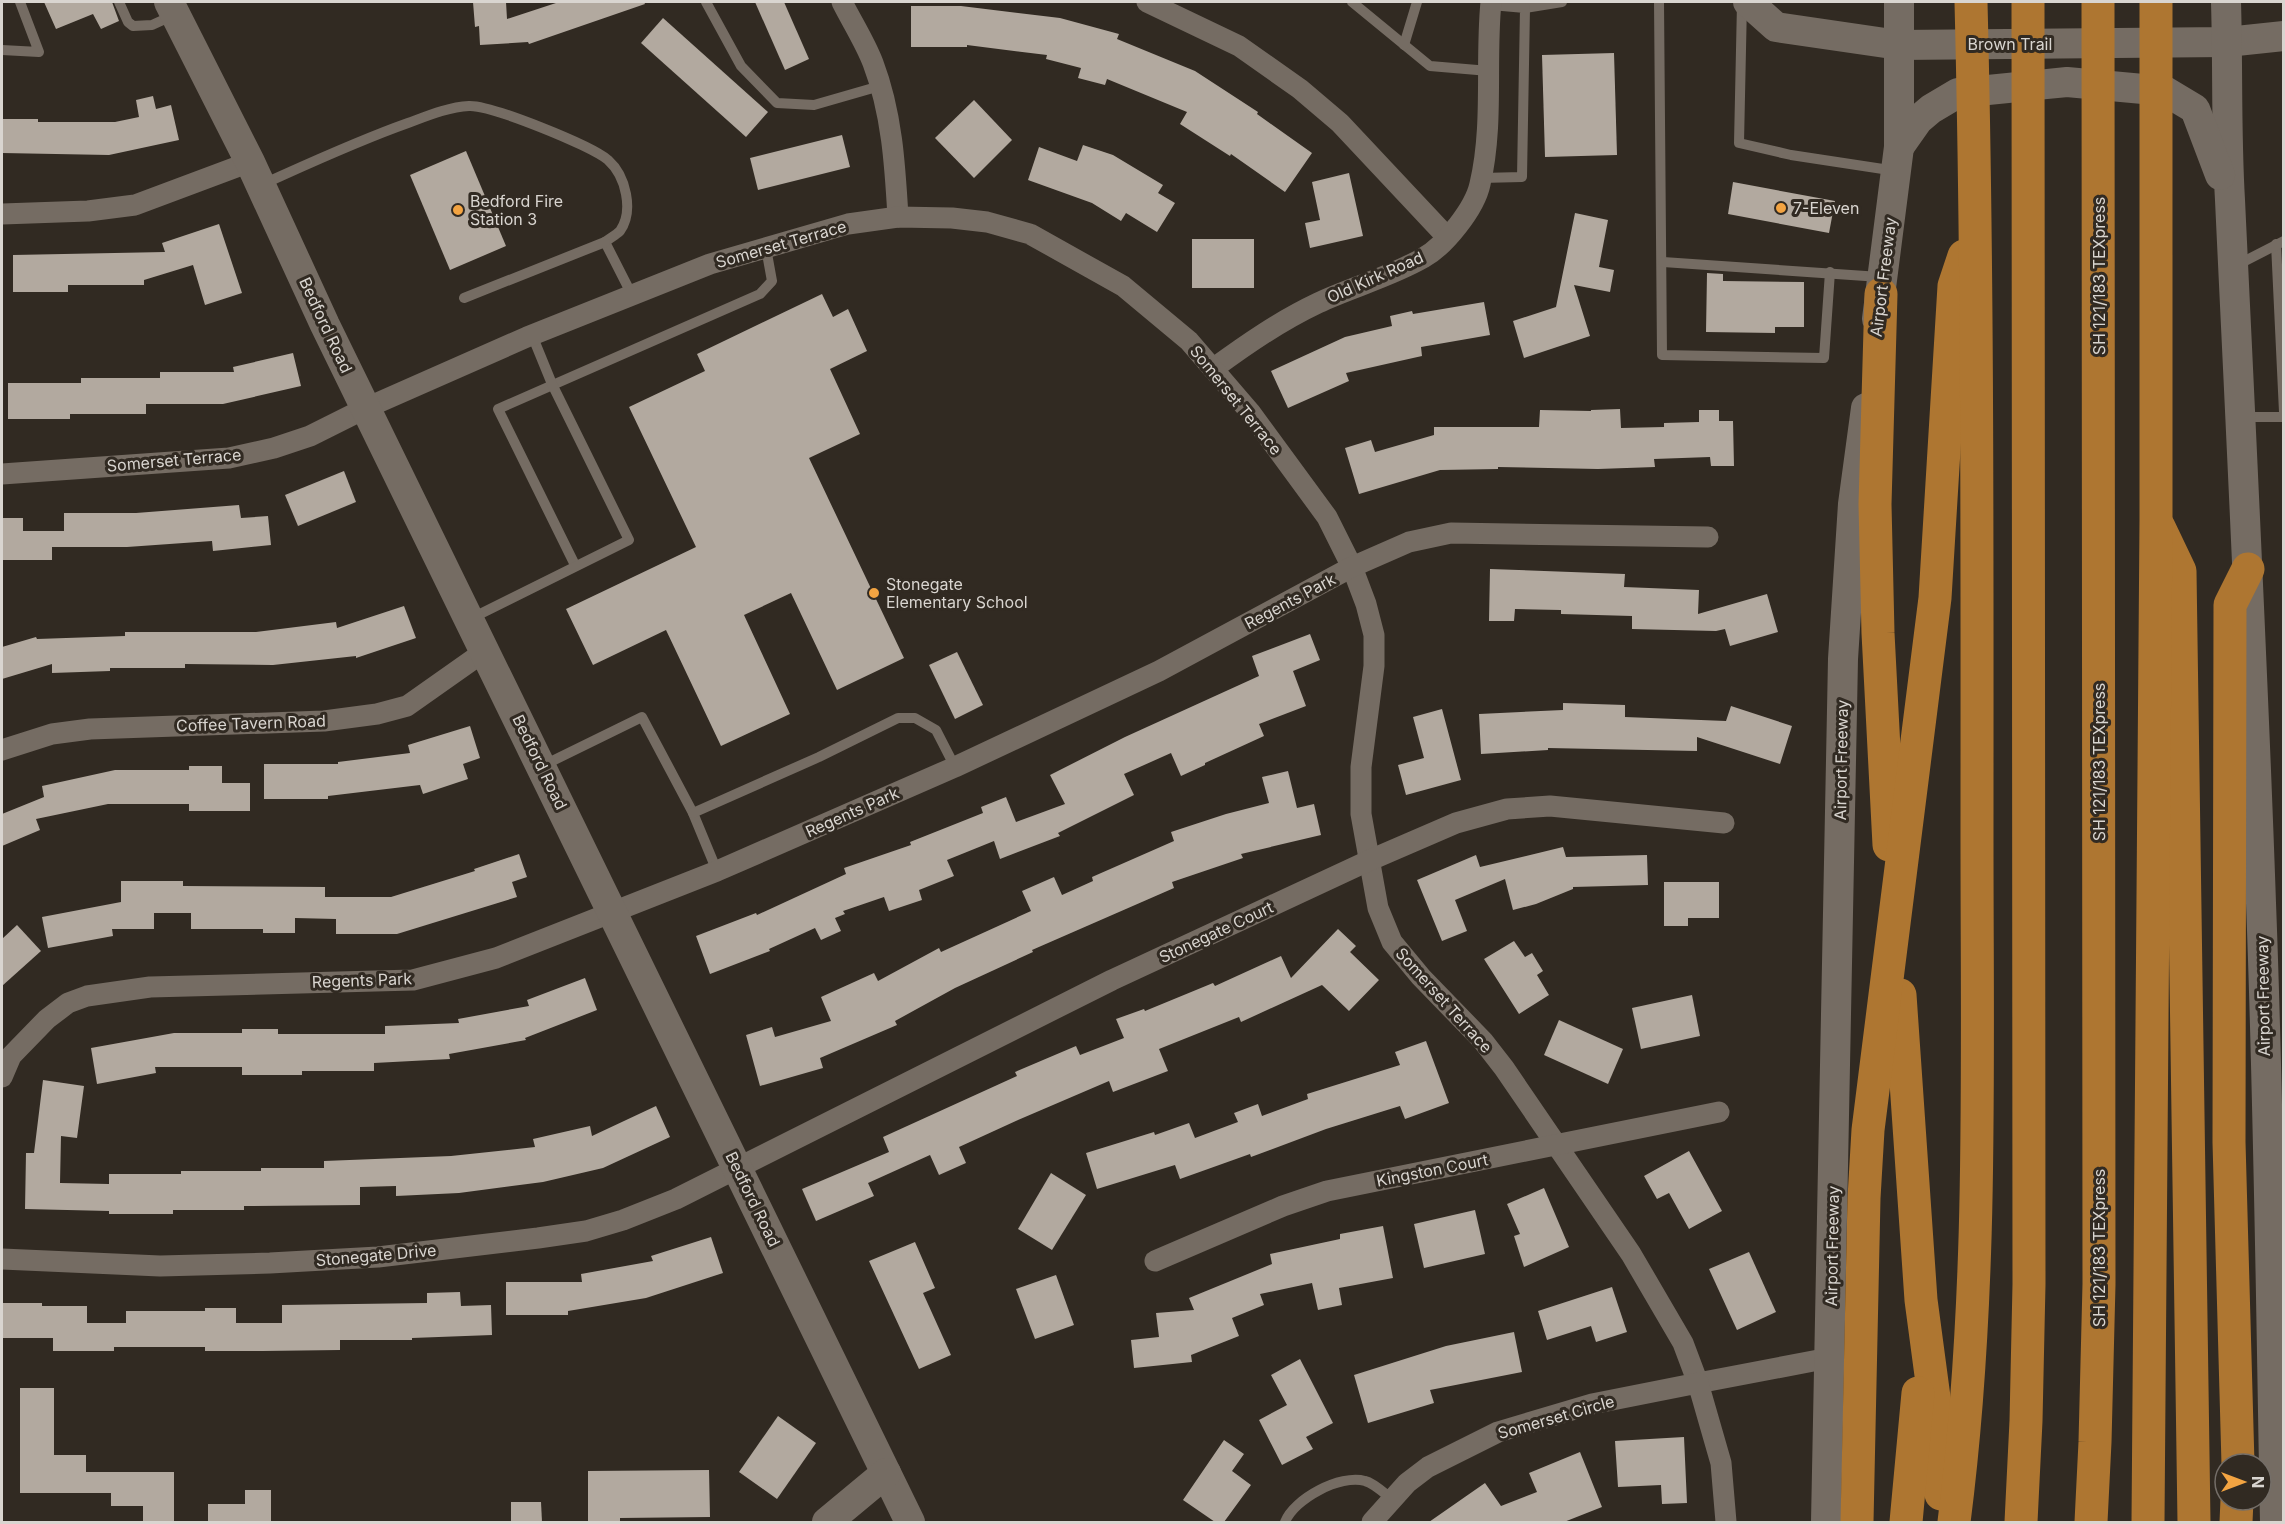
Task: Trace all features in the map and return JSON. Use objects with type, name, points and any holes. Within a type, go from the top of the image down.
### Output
[{"type":"highway","points":[[1954,1522],[1972,1326],[1977,1161],[1977,217],[1971,2]]},
{"type":"highway","points":[[2021,1522],[2029,1284],[2028,2]]},
{"type":"highway","name":"SH 121/183 TEXpress","points":[[2091,1522],[2096,1442],[2099,1284],[2098,2]]},
{"type":"highway","points":[[2148,1522],[2156,520],[2156,2]]},
{"type":"highway","points":[[1857,1522],[1864,1198],[1868,1131],[1935,598],[1954,286],[1977,217]]},
{"type":"highway","points":[[1882,286],[1875,504],[1883,760],[1921,1300],[1937,1420],[1942,1522]]},
{"type":"highway","points":[[2156,520],[2181,571],[2194,1522]]},
{"type":"highway","points":[[2238,1452],[2229,1142],[2230,605],[2248,569]]},
{"type":"highway","points":[[1906,1522],[1917,1415],[1921,1300]]},
{"type":"main road","name":"Brown Trail","points":[[1748,2],[1776,27],[1899,45],[2227,42],[2283,36]]},
{"type":"main road","name":"Airport Freeway","points":[[1826,1522],[1843,659],[1853,504],[1897,159],[1899,2]]},
{"type":"main road","name":"Airport Freeway","points":[[2226,2],[2230,201],[2262,908],[2274,1522]]},
{"type":"main road","name":"Bedford Road","points":[[172,8],[256,174],[366,408],[910,1522]]},
{"type":"main road","points":[[1897,159],[1918,120],[1931,108],[1958,93],[2067,81],[2165,91],[2195,109],[2230,201]]},
{"type":"main road","points":[[827,1522],[886,1473]]},
{"type":"street","points":[[842,2],[873,63],[887,107],[895,152],[898,218]]},
{"type":"street","points":[[1147,2],[1175,7],[1239,46],[1300,89],[1340,123],[1448,237]]},
{"type":"street","name":"Old Kirk Road","points":[[1214,368],[1266,330],[1318,303],[1425,258],[1448,237],[1473,206],[1487,146],[1491,3]]},
{"type":"street","points":[[2,214],[88,211],[135,205],[256,174]]},
{"type":"street","name":"Somerset Terrace","points":[[2,474],[229,458],[274,448],[310,436],[366,408],[532,335],[710,264],[848,224],[898,218],[952,218],[987,222],[1030,234],[1123,286],[1189,341],[1251,412],[1327,517],[1352,567],[1366,604],[1374,635],[1374,666],[1361,767],[1361,814],[1378,908],[1392,942],[1421,977],[1483,1041],[1504,1068],[1631,1254],[1683,1343],[1698,1383]]},
{"type":"street","name":"Regents Park","points":[[2,1077],[11,1056],[47,1019],[68,1003],[87,996],[150,987],[413,980],[496,958],[717,871],[955,767],[1159,671],[1352,567],[1409,542],[1451,533],[1708,537]]},
{"type":"street","name":"Coffee Tavern Road","points":[[2,750],[52,734],[90,729],[324,721],[377,714],[407,706],[485,651]]},
{"type":"street","name":"Stonegate Court","points":[[737,1168],[1112,980],[1368,861],[1456,823],[1507,809],[1550,806],[1724,823]]},
{"type":"street","name":"Kingston Court","points":[[1155,1261],[1283,1206],[1327,1191],[1719,1112]]},
{"type":"street","name":"Stonegate Drive","points":[[2,1259],[159,1266],[270,1263],[378,1257],[538,1239],[586,1231],[623,1220],[676,1199],[737,1168]]},
{"type":"street","name":"Somerset Circle","points":[[1372,1522],[1407,1483],[1428,1467],[1498,1432],[1593,1404],[1829,1358]]},
{"type":"street","points":[[1698,1383],[1721,1463],[1726,1522]]},
{"type":"lane","points":[[2,50],[39,52],[20,2]]},
{"type":"lane","points":[[119,2],[128,22],[133,26],[152,25],[172,8]]},
{"type":"lane","points":[[706,2],[741,66],[777,103],[814,105],[880,86]]},
{"type":"lane","points":[[1352,2],[1430,66],[1489,71]]},
{"type":"lane","points":[[1404,45],[1417,2]]},
{"type":"lane","points":[[1491,3],[1524,8],[1562,2]]},
{"type":"lane","points":[[1659,2],[1662,356],[1824,358],[1830,272]]},
{"type":"lane","points":[[1742,2],[1739,144],[1791,155],[1897,159]]},
{"type":"lane","points":[[1481,178],[1522,177],[1524,8]]},
{"type":"lane","points":[[256,174],[439,112],[469,106],[483,107],[543,128],[609,161],[627,194],[627,216],[619,232],[605,242],[464,298]]},
{"type":"lane","points":[[605,242],[632,295]]},
{"type":"lane","points":[[2234,267],[2280,243],[2283,412]]},
{"type":"lane","points":[[575,565],[498,410],[552,384],[760,294],[772,281],[766,248]]},
{"type":"lane","points":[[1663,262],[1830,272],[1882,286]]},
{"type":"lane","points":[[470,619],[629,540],[552,384],[532,335]]},
{"type":"lane","points":[[2239,417],[2283,417]]},
{"type":"lane","points":[[542,766],[642,717],[693,813],[717,871]]},
{"type":"lane","points":[[693,813],[819,757],[898,718],[915,718],[936,730],[955,767]]},
{"type":"lane","points":[[1285,1522],[1288,1515],[1308,1496],[1346,1479],[1366,1481],[1393,1500]]},
{"type":"building","points":[[44,2],[112,2],[119,21],[101,29],[93,14],[56,29]]},
{"type":"building","points":[[473,2],[506,2],[507,19],[559,2],[644,2],[645,4],[529,44],[528,42],[480,45],[479,26],[475,27]]},
{"type":"building","points":[[755,2],[784,2],[809,59],[785,70]]},
{"type":"building","points":[[911,6],[961,6],[1060,18],[1119,34],[1117,39],[1195,71],[1258,112],[1257,114],[1312,153],[1285,192],[1231,154],[1230,156],[1180,124],[1187,112],[1107,79],[1105,85],[1078,78],[1081,68],[1046,59],[1047,55],[967,45],[967,47],[911,47]]},
{"type":"building","points":[[663,18],[768,112],[746,137],[641,43]]},
{"type":"building","points":[[1614,53],[1617,155],[1545,157],[1542,55]]},
{"type":"building","points":[[153,96],[156,109],[171,105],[179,140],[109,155],[2,153],[2,119],[38,119],[38,122],[115,122],[139,117],[136,100]]},
{"type":"building","points":[[974,100],[1012,140],[974,178],[935,138]]},
{"type":"building","points":[[842,135],[850,167],[758,190],[750,158]]},
{"type":"building","points":[[1083,145],[1113,155],[1163,185],[1158,193],[1175,203],[1157,232],[1126,213],[1121,221],[1092,203],[1028,180],[1039,147],[1077,161]]},
{"type":"building","name":"Bedford Fire Station 3","points":[[466,151],[506,246],[450,270],[410,175]]},
{"type":"building","points":[[1349,173],[1363,236],[1310,248],[1305,223],[1320,220],[1312,182]]},
{"type":"building","name":"7-Eleven","points":[[1733,182],[1835,201],[1829,233],[1728,214]]},
{"type":"building","points":[[1575,213],[1608,220],[1599,267],[1614,270],[1610,292],[1574,285],[1590,336],[1524,358],[1513,321],[1556,307]]},
{"type":"building","points":[[219,224],[242,293],[205,305],[193,265],[144,280],[144,285],[68,285],[68,292],[13,292],[13,255],[165,252],[162,243]]},
{"type":"building","points":[[1192,239],[1254,239],[1254,288],[1192,288]]},
{"type":"building","points":[[1707,273],[1723,274],[1723,281],[1804,282],[1804,327],[1775,327],[1775,333],[1706,332]]},
{"type":"building","points":[[822,294],[833,317],[848,309],[867,351],[830,369],[860,434],[809,458],[904,658],[837,690],[791,593],[744,615],[790,714],[721,746],[666,630],[593,665],[566,609],[696,547],[629,407],[705,371],[697,354]]},
{"type":"building","points":[[1484,302],[1490,335],[1421,347],[1422,356],[1346,373],[1349,381],[1288,408],[1271,371],[1345,337],[1392,326],[1390,316]]},
{"type":"building","points":[[293,353],[301,386],[223,404],[146,404],[146,414],[70,414],[70,419],[8,419],[8,383],[81,383],[81,378],[160,378],[160,372],[234,372],[233,367]]},
{"type":"building","points":[[1620,409],[1621,428],[1664,427],[1664,423],[1699,422],[1699,410],[1719,410],[1719,421],[1733,421],[1734,466],[1711,466],[1710,457],[1654,459],[1655,467],[1598,469],[1498,467],[1498,469],[1440,470],[1359,494],[1345,448],[1371,440],[1375,452],[1434,435],[1434,427],[1539,427],[1540,410]]},
{"type":"building","points":[[344,471],[356,502],[298,526],[285,495]]},
{"type":"building","points":[[239,505],[241,518],[268,516],[271,545],[213,551],[212,541],[127,547],[52,547],[52,560],[2,560],[2,518],[23,518],[23,531],[64,531],[64,513],[136,513]]},
{"type":"building","points":[[1490,569],[1625,574],[1624,587],[1699,590],[1698,614],[1767,594],[1778,632],[1730,646],[1725,629],[1716,631],[1632,629],[1632,616],[1561,614],[1561,610],[1515,609],[1514,621],[1489,621]]},
{"type":"building","points":[[404,606],[416,638],[356,658],[356,656],[273,665],[185,664],[185,668],[110,668],[110,671],[52,673],[52,664],[2,679],[2,647],[36,637],[37,639],[125,636],[125,632],[256,632],[336,622],[337,628]]},
{"type":"building","points":[[1310,634],[1320,660],[1293,671],[1306,706],[1259,724],[1264,736],[1181,776],[1171,753],[1124,774],[1134,795],[1058,833],[1060,836],[1000,859],[994,841],[947,860],[954,876],[919,890],[922,900],[889,911],[884,897],[843,911],[845,914],[835,918],[841,931],[821,940],[815,928],[769,949],[770,951],[710,974],[696,936],[756,913],[757,915],[846,874],[844,868],[911,845],[910,842],[983,813],[981,807],[1006,797],[1016,822],[1065,804],[1050,775],[1125,737],[1259,676],[1252,656]]},
{"type":"building","points":[[957,652],[983,705],[955,719],[929,665]]},
{"type":"building","points":[[1563,703],[1625,705],[1625,717],[1726,721],[1731,706],[1792,726],[1780,764],[1697,737],[1697,751],[1548,748],[1548,750],[1481,754],[1479,714],[1563,710]]},
{"type":"building","points":[[1442,709],[1461,780],[1406,795],[1398,765],[1424,758],[1413,717]]},
{"type":"building","points":[[470,726],[480,758],[463,764],[468,779],[423,794],[420,785],[328,796],[328,799],[264,799],[264,764],[338,764],[338,762],[410,753],[408,745]]},
{"type":"building","points":[[189,766],[222,766],[222,783],[250,783],[250,811],[189,811],[189,804],[108,804],[36,819],[40,830],[2,846],[2,814],[44,797],[42,786],[115,770],[189,770]]},
{"type":"building","points":[[1288,771],[1297,808],[1314,804],[1321,835],[1241,854],[1243,858],[1172,882],[1174,888],[1032,950],[1033,952],[955,988],[895,1021],[897,1025],[820,1058],[823,1068],[760,1086],[746,1035],[772,1027],[775,1037],[831,1021],[821,997],[874,973],[878,981],[939,948],[941,952],[1031,911],[1022,891],[1054,877],[1062,895],[1093,881],[1092,877],[1174,841],[1171,832],[1269,803],[1262,777]]},
{"type":"building","points":[[1563,847],[1566,857],[1647,855],[1648,885],[1573,887],[1573,889],[1536,904],[1513,910],[1505,879],[1455,900],[1467,931],[1442,941],[1417,880],[1476,855],[1480,867]]},
{"type":"building","points":[[519,854],[527,877],[512,882],[517,897],[397,934],[336,934],[336,919],[295,918],[295,933],[263,933],[263,929],[191,929],[191,913],[154,913],[154,929],[112,929],[113,936],[48,948],[42,917],[121,902],[121,881],[183,881],[183,886],[325,887],[325,897],[391,897],[475,871],[474,869]]},
{"type":"building","points":[[1664,882],[1719,882],[1719,918],[1688,918],[1688,926],[1664,926]]},
{"type":"building","points":[[17,925],[41,951],[2,986],[2,939]]},
{"type":"building","points":[[1338,929],[1356,946],[1350,952],[1379,980],[1349,1011],[1322,985],[1241,1022],[1239,1017],[1159,1049],[1168,1071],[1113,1092],[1109,1081],[1018,1120],[959,1147],[966,1163],[939,1175],[930,1155],[868,1183],[874,1196],[816,1221],[802,1189],[889,1152],[883,1137],[1017,1076],[1015,1072],[1076,1046],[1080,1055],[1124,1038],[1116,1019],[1144,1009],[1145,1011],[1213,983],[1215,986],[1281,956],[1291,978]]},
{"type":"building","points":[[1514,941],[1525,957],[1532,953],[1543,971],[1537,975],[1549,995],[1519,1014],[1484,959]]},
{"type":"building","points":[[585,978],[597,1010],[525,1038],[526,1040],[449,1054],[450,1059],[374,1063],[374,1071],[302,1071],[302,1075],[242,1075],[242,1067],[155,1067],[156,1073],[97,1084],[91,1048],[174,1033],[242,1033],[242,1029],[278,1029],[278,1034],[385,1034],[385,1026],[459,1023],[458,1019],[529,1006],[527,1000]]},
{"type":"building","points":[[1692,995],[1700,1036],[1641,1049],[1632,1008]]},
{"type":"building","points":[[1559,1020],[1623,1049],[1608,1084],[1544,1055]]},
{"type":"building","points":[[1426,1041],[1449,1103],[1405,1119],[1400,1106],[1180,1179],[1175,1165],[1097,1189],[1086,1153],[1154,1132],[1155,1135],[1189,1123],[1195,1138],[1238,1122],[1234,1113],[1258,1104],[1262,1116],[1308,1099],[1307,1094],[1400,1065],[1395,1052]]},
{"type":"building","points":[[43,1080],[84,1086],[77,1138],[61,1136],[60,1183],[109,1184],[109,1174],[181,1174],[181,1171],[324,1168],[324,1161],[451,1156],[535,1147],[533,1139],[590,1126],[592,1136],[656,1106],[670,1137],[603,1168],[543,1182],[459,1193],[396,1196],[396,1186],[360,1187],[360,1205],[244,1206],[244,1210],[173,1210],[173,1214],[109,1214],[109,1211],[25,1209],[26,1153],[34,1153]]},
{"type":"building","points":[[1689,1151],[1722,1211],[1689,1229],[1669,1193],[1657,1199],[1644,1176]]},
{"type":"building","points":[[1051,1173],[1086,1195],[1052,1250],[1018,1229]]},
{"type":"building","points":[[1544,1188],[1569,1247],[1524,1267],[1514,1236],[1520,1234],[1507,1204]]},
{"type":"building","points":[[1475,1210],[1485,1254],[1424,1268],[1414,1224]]},
{"type":"building","points":[[1383,1226],[1393,1278],[1339,1288],[1342,1305],[1318,1310],[1312,1283],[1260,1294],[1264,1305],[1232,1318],[1239,1336],[1191,1355],[1192,1362],[1134,1368],[1131,1340],[1159,1337],[1156,1313],[1194,1310],[1189,1298],[1272,1264],[1270,1254],[1340,1239],[1340,1234]]},
{"type":"building","points":[[711,1237],[723,1273],[646,1298],[568,1311],[568,1315],[506,1315],[506,1282],[582,1282],[581,1274],[653,1261],[651,1256]]},
{"type":"building","points":[[915,1242],[935,1288],[923,1293],[951,1355],[919,1369],[869,1261]]},
{"type":"building","points":[[1749,1252],[1776,1312],[1737,1330],[1709,1269]]},
{"type":"building","points":[[1056,1275],[1074,1325],[1035,1339],[1016,1289]]},
{"type":"building","points":[[1612,1287],[1627,1332],[1596,1342],[1591,1326],[1547,1340],[1538,1311]]},
{"type":"building","points":[[460,1292],[461,1306],[491,1305],[492,1335],[412,1338],[412,1340],[340,1340],[340,1350],[263,1351],[205,1351],[205,1347],[114,1347],[114,1351],[53,1351],[53,1338],[2,1338],[2,1303],[87,1306],[87,1323],[126,1323],[126,1311],[205,1311],[205,1308],[236,1308],[236,1323],[282,1323],[282,1305],[427,1303],[427,1293]]},
{"type":"building","points":[[1514,1332],[1522,1372],[1430,1390],[1434,1403],[1368,1423],[1354,1375],[1446,1346]]},
{"type":"building","points":[[1300,1359],[1333,1423],[1306,1437],[1313,1449],[1282,1465],[1259,1420],[1287,1405],[1271,1375]]},
{"type":"building","points":[[20,1388],[54,1388],[54,1455],[86,1455],[86,1472],[174,1472],[174,1522],[143,1522],[143,1506],[111,1506],[111,1493],[20,1493]]},
{"type":"building","points":[[778,1416],[816,1443],[777,1499],[739,1472]]},
{"type":"building","points":[[1684,1437],[1687,1503],[1662,1504],[1661,1485],[1618,1487],[1615,1441]]},
{"type":"building","points":[[1224,1440],[1244,1454],[1232,1471],[1251,1485],[1224,1522],[1215,1522],[1183,1500]]},
{"type":"building","points":[[1580,1452],[1602,1507],[1564,1522],[1429,1522],[1485,1483],[1501,1506],[1537,1492],[1529,1473]]},
{"type":"building","points":[[709,1470],[710,1517],[620,1518],[620,1522],[588,1522],[588,1471]]},
{"type":"building","points":[[245,1490],[271,1490],[271,1522],[208,1522],[208,1504],[245,1504]]},
{"type":"building","points":[[511,1502],[541,1502],[542,1522],[511,1522]]},
{"type":"place","name":"7-Eleven","points":[[1781,208]]},
{"type":"place","name":"Bedford Fire Station 3","points":[[458,210]]},
{"type":"place","name":"Stonegate Elementary School","points":[[874,593]]}]
